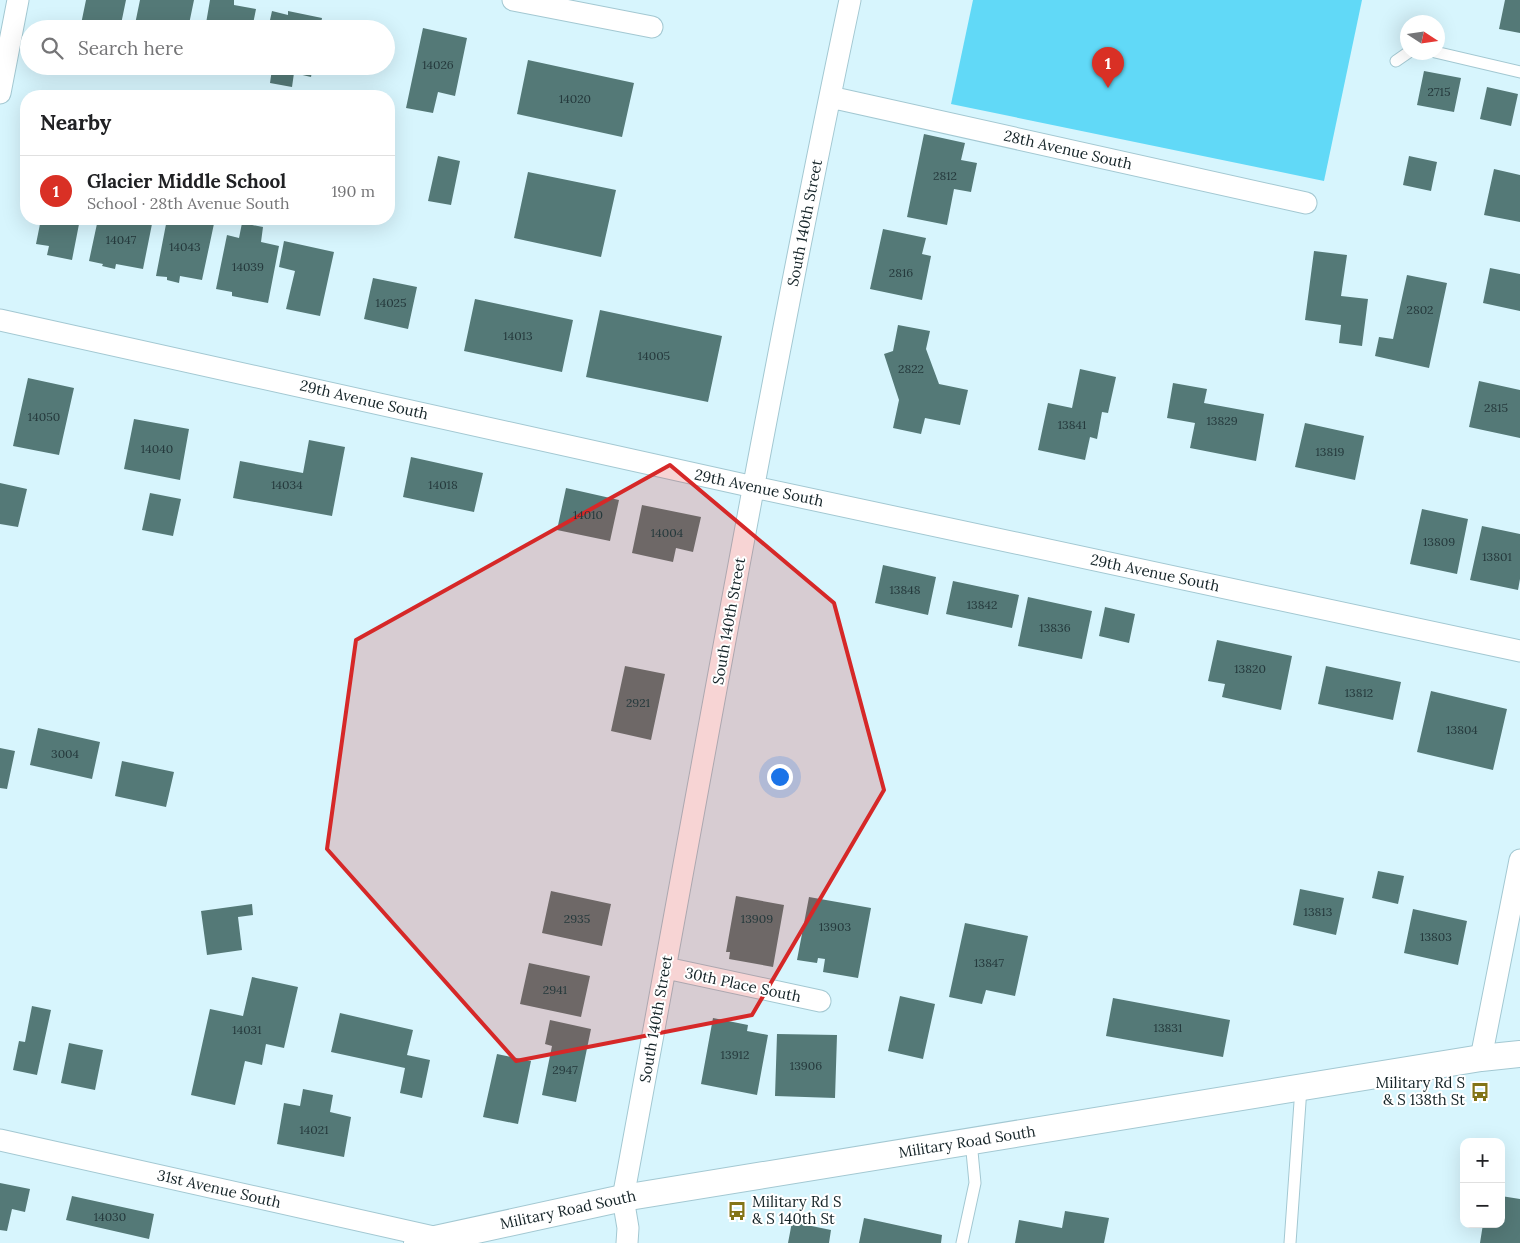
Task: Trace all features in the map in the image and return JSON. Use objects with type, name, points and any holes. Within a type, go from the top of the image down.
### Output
[{"type":"street","points":[[0,93],[18,0]]},
{"type":"street","points":[[513,0],[652,28]]},
{"type":"street","name":"South 140th Street","points":[[627,1243],[628,1228],[623,1198],[754,487],[850,0]]},
{"type":"street","name":"28th Avenue South","points":[[830,98],[1306,203]]},
{"type":"street","name":"29th Avenue South","points":[[0,320],[754,487],[1520,651]]},
{"type":"street","points":[[1481,1058],[1520,860]]},
{"type":"street","name":"30th Place South","points":[[666,968],[820,1002]]},
{"type":"street","name":"Military Road South","points":[[428,1241],[623,1198],[1481,1058],[1520,1054]]},
{"type":"street","name":"31st Avenue South","points":[[0,1140],[428,1241]]},
{"type":"lane","points":[[1445,54],[1520,72]]},
{"type":"lane","points":[[1396,61],[1400,58]]},
{"type":"lane","points":[[1290,1243],[1301,1088]]},
{"type":"lane","points":[[962,1243],[975,1183],[971,1141]]},
{"type":"highlighted area","points":[[670,465],[834,603],[884,790],[752,1015],[516,1061],[327,849],[356,640]]},
{"type":"shaded area","points":[[973,0],[1362,0],[1324,181],[951,104]]},
{"type":"building","points":[[86,0],[126,0],[122,20],[82,20]]},
{"type":"building","points":[[140,0],[194,0],[190,20],[136,20]]},
{"type":"building","points":[[210,0],[234,0],[234,5],[256,9],[254,20],[207,20]]},
{"type":"building","points":[[1505,0],[1520,0],[1520,33],[1499,29]]},
{"type":"building","points":[[272,11],[288,15],[288,11],[322,18],[322,20],[270,20]]},
{"type":"building","points":[[423,28],[467,38],[455,96],[438,92],[433,113],[406,108]]},
{"type":"building","points":[[528,60],[634,83],[622,137],[517,114]]},
{"type":"building","points":[[1424,71],[1461,78],[1454,112],[1417,105]]},
{"type":"building","points":[[271,75],[294,75],[292,87],[270,83]]},
{"type":"building","points":[[1487,87],[1518,94],[1511,126],[1480,119]]},
{"type":"building","points":[[924,134],[965,143],[961,160],[977,163],[971,192],[954,189],[947,225],[907,217]]},
{"type":"building","points":[[438,156],[460,161],[451,205],[428,201]]},
{"type":"building","points":[[1409,156],[1437,162],[1431,191],[1403,185]]},
{"type":"building","points":[[1494,169],[1520,175],[1520,222],[1484,215]]},
{"type":"building","points":[[528,172],[616,190],[601,257],[514,238]]},
{"type":"building","points":[[40,225],[79,225],[72,260],[47,255],[49,246],[36,244]]},
{"type":"building","points":[[97,225],[152,225],[143,269],[116,264],[115,269],[89,261]]},
{"type":"building","points":[[166,225],[214,225],[202,280],[180,276],[179,283],[167,280],[167,277],[156,276]]},
{"type":"building","points":[[242,225],[263,227],[261,242],[279,246],[268,303],[232,296],[232,292],[216,289],[227,235],[239,238]]},
{"type":"building","points":[[883,229],[926,238],[922,254],[931,256],[922,300],[870,289]]},
{"type":"building","points":[[284,241],[334,252],[320,316],[286,309],[295,271],[279,267]]},
{"type":"building","points":[[1314,251],[1347,255],[1341,296],[1368,299],[1362,346],[1339,343],[1341,325],[1305,320]]},
{"type":"building","points":[[1490,268],[1520,274],[1520,311],[1483,303]]},
{"type":"building","points":[[1407,275],[1447,283],[1429,368],[1375,356],[1379,337],[1393,339]]},
{"type":"building","points":[[373,278],[417,287],[408,329],[364,319]]},
{"type":"building","points":[[475,299],[573,320],[562,372],[464,351]]},
{"type":"building","points":[[600,310],[722,336],[708,402],[586,377]]},
{"type":"building","points":[[898,325],[930,331],[926,349],[939,384],[968,390],[960,425],[925,418],[921,434],[893,428],[899,400],[884,354],[893,351]]},
{"type":"building","points":[[1080,369],[1116,377],[1108,413],[1102,412],[1097,439],[1090,437],[1085,460],[1038,450],[1048,403],[1072,408]]},
{"type":"building","points":[[28,378],[74,388],[59,455],[13,446]]},
{"type":"building","points":[[1479,381],[1520,390],[1520,438],[1469,427]]},
{"type":"building","points":[[1173,383],[1207,389],[1204,403],[1264,414],[1256,461],[1190,448],[1195,423],[1167,418]]},
{"type":"building","points":[[134,419],[189,429],[180,480],[124,469]]},
{"type":"building","points":[[1305,423],[1364,436],[1355,480],[1295,467]]},
{"type":"building","points":[[309,440],[345,447],[332,516],[233,498],[240,461],[303,473]]},
{"type":"building","points":[[411,457],[483,473],[474,512],[403,497]]},
{"type":"building","points":[[0,483],[27,489],[18,527],[0,524]]},
{"type":"building","points":[[566,488],[619,500],[610,541],[557,530]]},
{"type":"building","points":[[150,493],[181,499],[173,536],[142,530]]},
{"type":"building","points":[[642,505],[701,517],[693,552],[676,548],[673,562],[632,553]]},
{"type":"building","points":[[1422,509],[1468,519],[1457,574],[1410,564]]},
{"type":"building","points":[[1482,526],[1520,534],[1520,579],[1518,590],[1470,580]]},
{"type":"building","points":[[883,565],[936,577],[928,615],[875,603]]},
{"type":"building","points":[[953,581],[1019,595],[1012,628],[946,614]]},
{"type":"building","points":[[1028,597],[1092,611],[1082,659],[1018,646]]},
{"type":"building","points":[[1105,607],[1135,614],[1129,643],[1099,636]]},
{"type":"building","points":[[1217,640],[1292,656],[1281,710],[1222,697],[1225,684],[1208,681]]},
{"type":"building","points":[[625,666],[665,674],[651,740],[611,731]]},
{"type":"building","points":[[1326,666],[1401,682],[1393,720],[1318,704]]},
{"type":"building","points":[[1431,691],[1507,709],[1493,770],[1417,752]]},
{"type":"building","points":[[38,728],[100,742],[92,779],[30,765]]},
{"type":"building","points":[[0,748],[15,751],[7,789],[0,788]]},
{"type":"building","points":[[122,761],[174,772],[166,807],[115,796]]},
{"type":"building","points":[[1378,871],[1404,876],[1398,904],[1372,898]]},
{"type":"building","points":[[1300,889],[1344,898],[1336,935],[1293,925]]},
{"type":"building","points":[[551,891],[611,904],[602,946],[542,933]]},
{"type":"building","points":[[736,896],[784,905],[773,967],[729,959],[730,952],[726,952]]},
{"type":"building","points":[[809,897],[871,908],[858,978],[823,972],[825,959],[818,958],[817,963],[797,960]]},
{"type":"building","points":[[252,904],[253,915],[238,917],[242,950],[207,955],[201,911]]},
{"type":"building","points":[[1413,909],[1467,921],[1458,965],[1404,953]]},
{"type":"building","points":[[965,923],[1028,936],[1015,996],[986,990],[982,1004],[949,997]]},
{"type":"building","points":[[529,963],[590,976],[581,1017],[520,1004]]},
{"type":"building","points":[[252,977],[298,987],[284,1048],[266,1044],[262,1065],[245,1061],[235,1105],[191,1095],[210,1009],[243,1016]]},
{"type":"building","points":[[900,996],[935,1004],[923,1059],[888,1051]]},
{"type":"building","points":[[1113,998],[1230,1020],[1223,1057],[1106,1036]]},
{"type":"building","points":[[32,1006],[51,1010],[37,1075],[13,1070],[19,1041],[25,1042]]},
{"type":"building","points":[[340,1013],[413,1030],[407,1055],[430,1060],[422,1098],[400,1093],[405,1068],[331,1052]]},
{"type":"building","points":[[713,1018],[748,1025],[747,1031],[768,1035],[757,1095],[701,1084]]},
{"type":"building","points":[[550,1020],[591,1029],[576,1102],[542,1095],[552,1046],[545,1044]]},
{"type":"building","points":[[777,1034],[837,1035],[835,1098],[775,1096]]},
{"type":"building","points":[[69,1043],[103,1050],[95,1090],[61,1083]]},
{"type":"building","points":[[497,1054],[531,1061],[518,1124],[483,1117]]},
{"type":"building","points":[[303,1089],[333,1095],[330,1112],[351,1117],[344,1157],[277,1144],[284,1103],[300,1106]]},
{"type":"building","points":[[0,1183],[30,1189],[25,1212],[12,1209],[7,1231],[0,1230]]},
{"type":"building","points":[[72,1196],[154,1214],[149,1239],[66,1220]]},
{"type":"building","points":[[1505,1197],[1520,1199],[1520,1243],[1480,1243],[1482,1228],[1505,1228]]},
{"type":"building","points":[[1065,1211],[1109,1218],[1104,1243],[1015,1243],[1019,1220],[1062,1228]]},
{"type":"building","points":[[864,1218],[942,1235],[941,1243],[859,1243]]},
{"type":"building","points":[[792,1222],[831,1230],[829,1243],[788,1243]]},
{"type":"place","name":"Glacier Middle School","points":[[1108,88]]},
{"type":"place","name":"Military Rd S & S 138th St","points":[[1480,1092]]},
{"type":"place","name":"Military Rd S & S 140th St","points":[[737,1211]]}]
